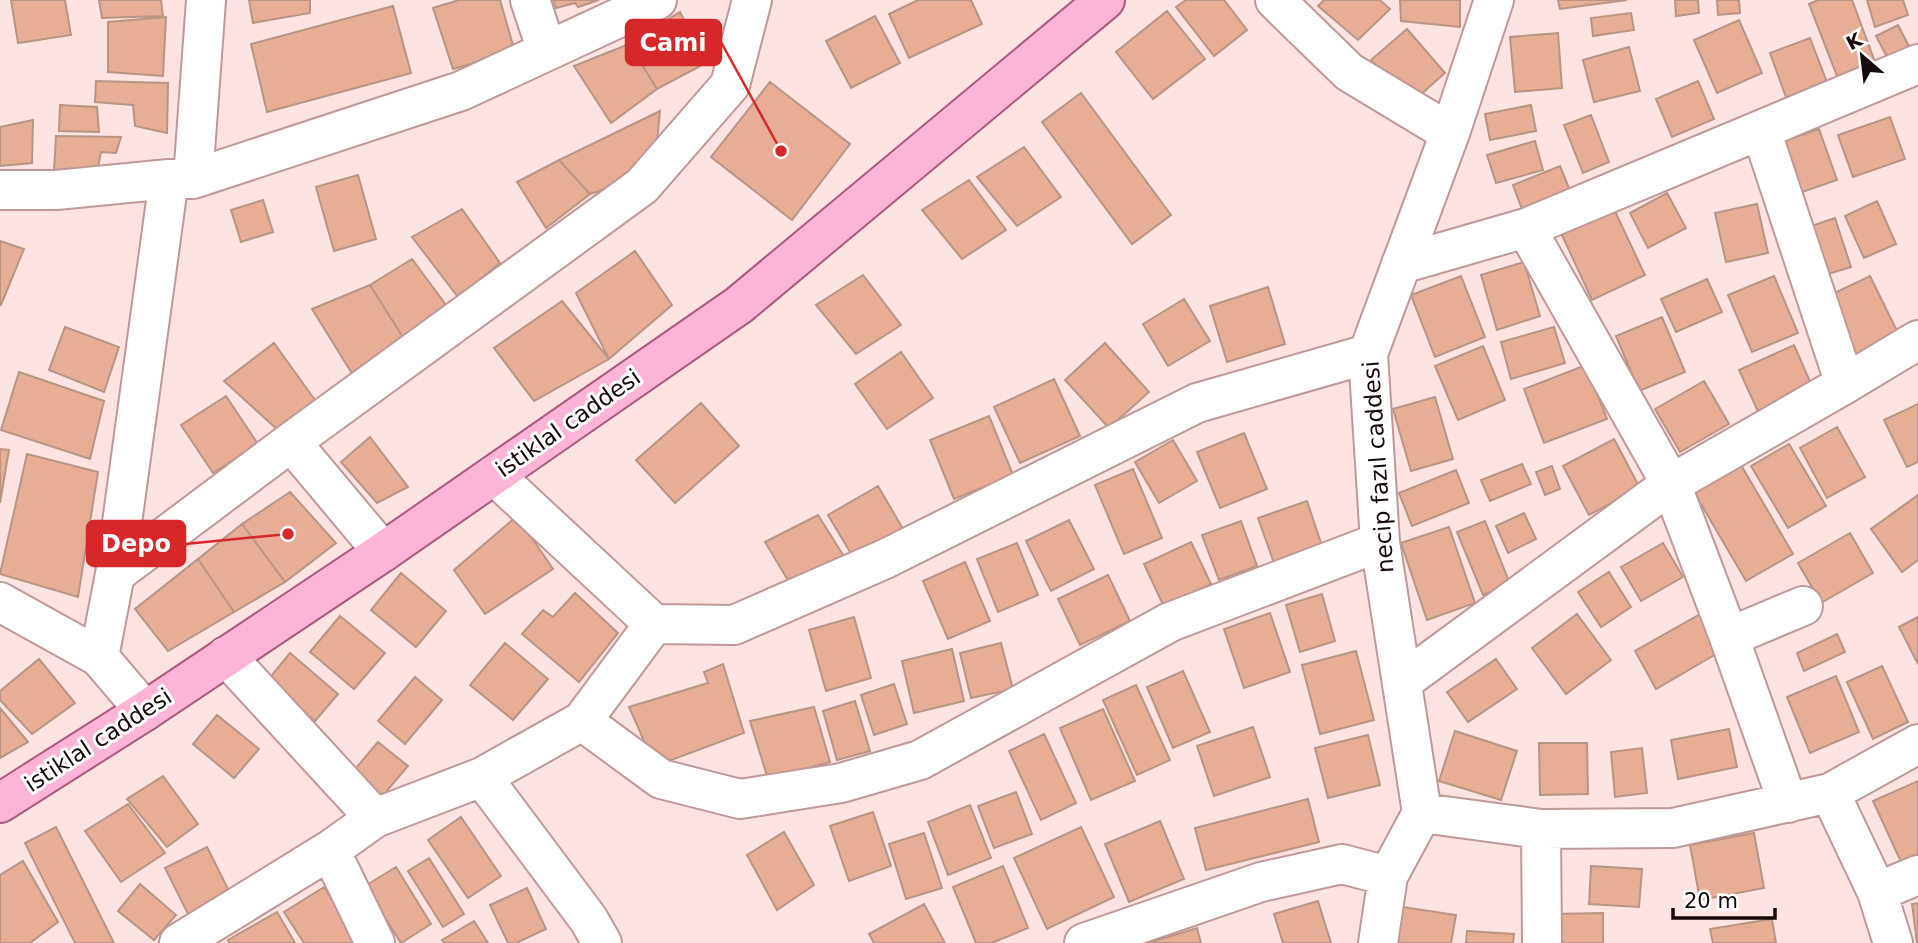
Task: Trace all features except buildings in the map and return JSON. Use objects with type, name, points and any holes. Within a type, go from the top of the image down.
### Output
[{"type":"main road","name":"istiklal caddesi","points":[[0,803],[383,552],[738,305],[1105,0]]},
{"type":"street","points":[[99,657],[181,179],[206,0]]},
{"type":"street","points":[[530,0],[547,51]]},
{"type":"street","points":[[0,190],[56,190],[181,179],[461,91],[657,0]]},
{"type":"street","points":[[115,574],[642,186],[730,85],[752,0]]},
{"type":"street","points":[[1275,0],[1349,72],[1450,132]]},
{"type":"street","name":"necip fazıl caddesi","points":[[1422,813],[1380,542],[1368,354],[1450,132],[1494,0]]},
{"type":"street","points":[[1401,264],[1526,228],[1918,64]]},
{"type":"street","points":[[1761,130],[1845,384]]},
{"type":"street","points":[[1526,228],[1671,484],[1788,803]]},
{"type":"street","points":[[1402,682],[1671,484],[1918,340]]},
{"type":"street","points":[[494,475],[654,624],[734,625],[885,559],[1197,403],[1368,354]]},
{"type":"street","points":[[291,442],[383,552]]},
{"type":"street","points":[[582,721],[661,779],[740,799],[841,783],[920,760],[1170,622],[1380,542]]},
{"type":"street","points":[[0,601],[99,657],[145,710]]},
{"type":"street","points":[[1729,637],[1803,606]]},
{"type":"street","points":[[197,938],[375,818],[482,777],[582,721],[654,624]]},
{"type":"street","points":[[226,656],[375,818]]},
{"type":"street","points":[[1378,943],[1388,876],[1422,813],[1541,829],[1673,828],[1830,793],[1918,744]]},
{"type":"street","points":[[482,777],[589,920],[602,943]]},
{"type":"street","points":[[1830,793],[1877,892],[1893,943]]},
{"type":"street","points":[[1541,829],[1542,943]]},
{"type":"street","points":[[330,850],[375,943]]},
{"type":"street","points":[[1084,943],[1261,882],[1342,864],[1388,876]]},
{"type":"street","points":[[1877,892],[1918,876]]},
{"type":"place","name":"Cami","points":[[781,151]]},
{"type":"place","name":"Depo","points":[[288,534]]}]
